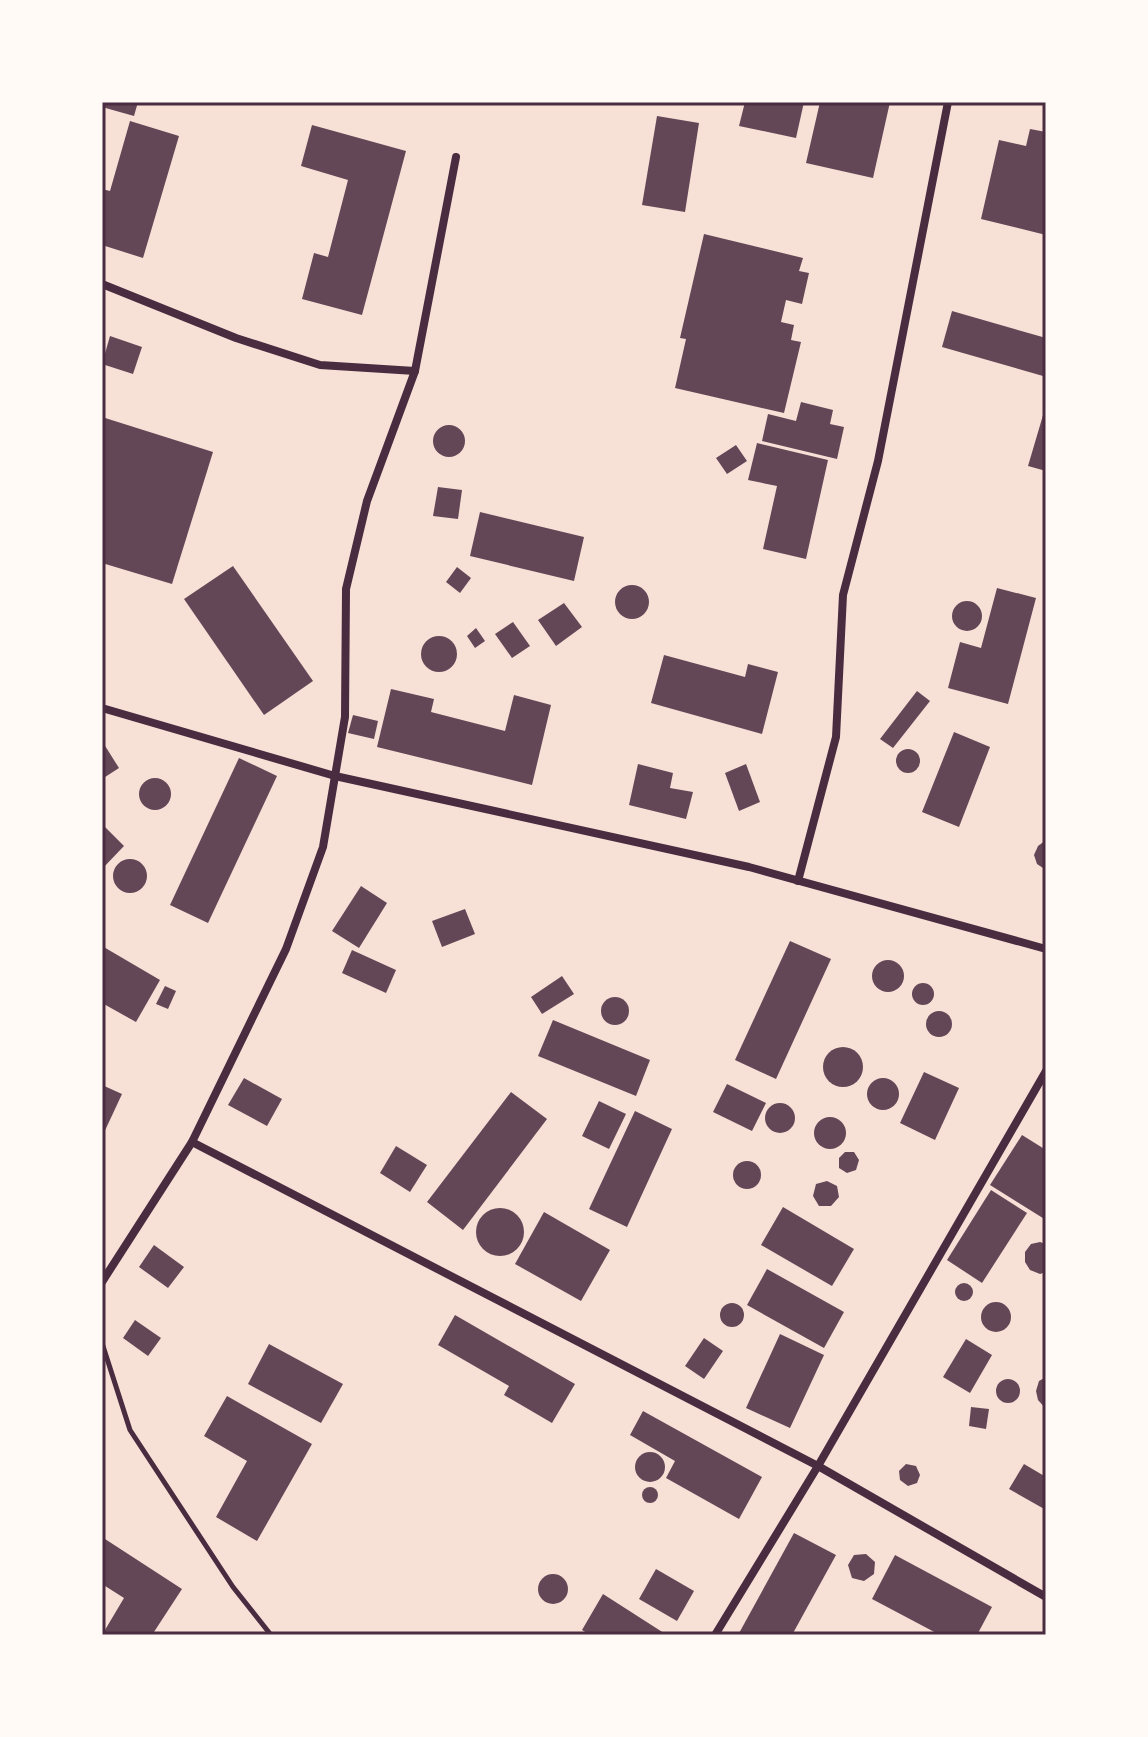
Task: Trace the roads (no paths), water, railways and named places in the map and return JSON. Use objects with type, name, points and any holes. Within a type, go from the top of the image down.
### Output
[{"type":"street","points":[[798,881],[836,737],[843,595],[878,461],[948,102]]},
{"type":"street","points":[[102,1282],[192,1142],[286,949],[323,847],[345,717],[346,589],[367,501],[415,371],[456,157]]},
{"type":"street","points":[[102,284],[236,338],[320,365],[415,371]]},
{"type":"street","points":[[102,708],[335,776],[749,867],[1046,949]]},
{"type":"street","points":[[715,1635],[818,1466],[1046,1071]]},
{"type":"street","points":[[192,1142],[818,1466],[1046,1597]]}]
